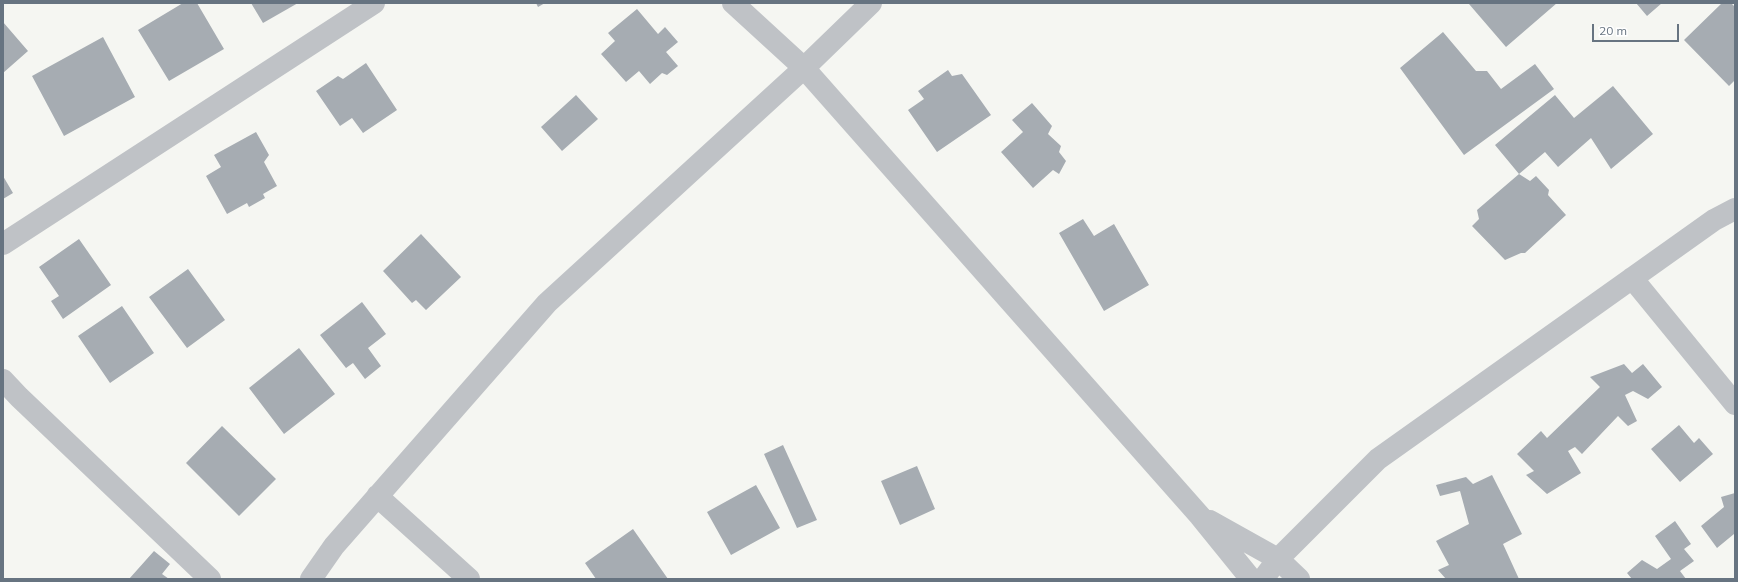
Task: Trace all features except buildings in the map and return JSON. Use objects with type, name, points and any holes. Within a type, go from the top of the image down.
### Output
[{"type":"street","points":[[3,244],[374,3]]},
{"type":"street","points":[[733,3],[804,68],[1200,516],[1251,579]]},
{"type":"street","points":[[310,579],[334,546],[377,496],[547,304],[804,68],[871,3]]},
{"type":"street","points":[[1263,579],[1278,559],[1378,459],[1714,220],[1735,209]]},
{"type":"street","points":[[1632,278],[1735,404]]},
{"type":"street","points":[[3,380],[19,398],[210,579]]},
{"type":"street","points":[[377,496],[468,579]]},
{"type":"street","points":[[1200,516],[1278,559],[1299,579]]}]
